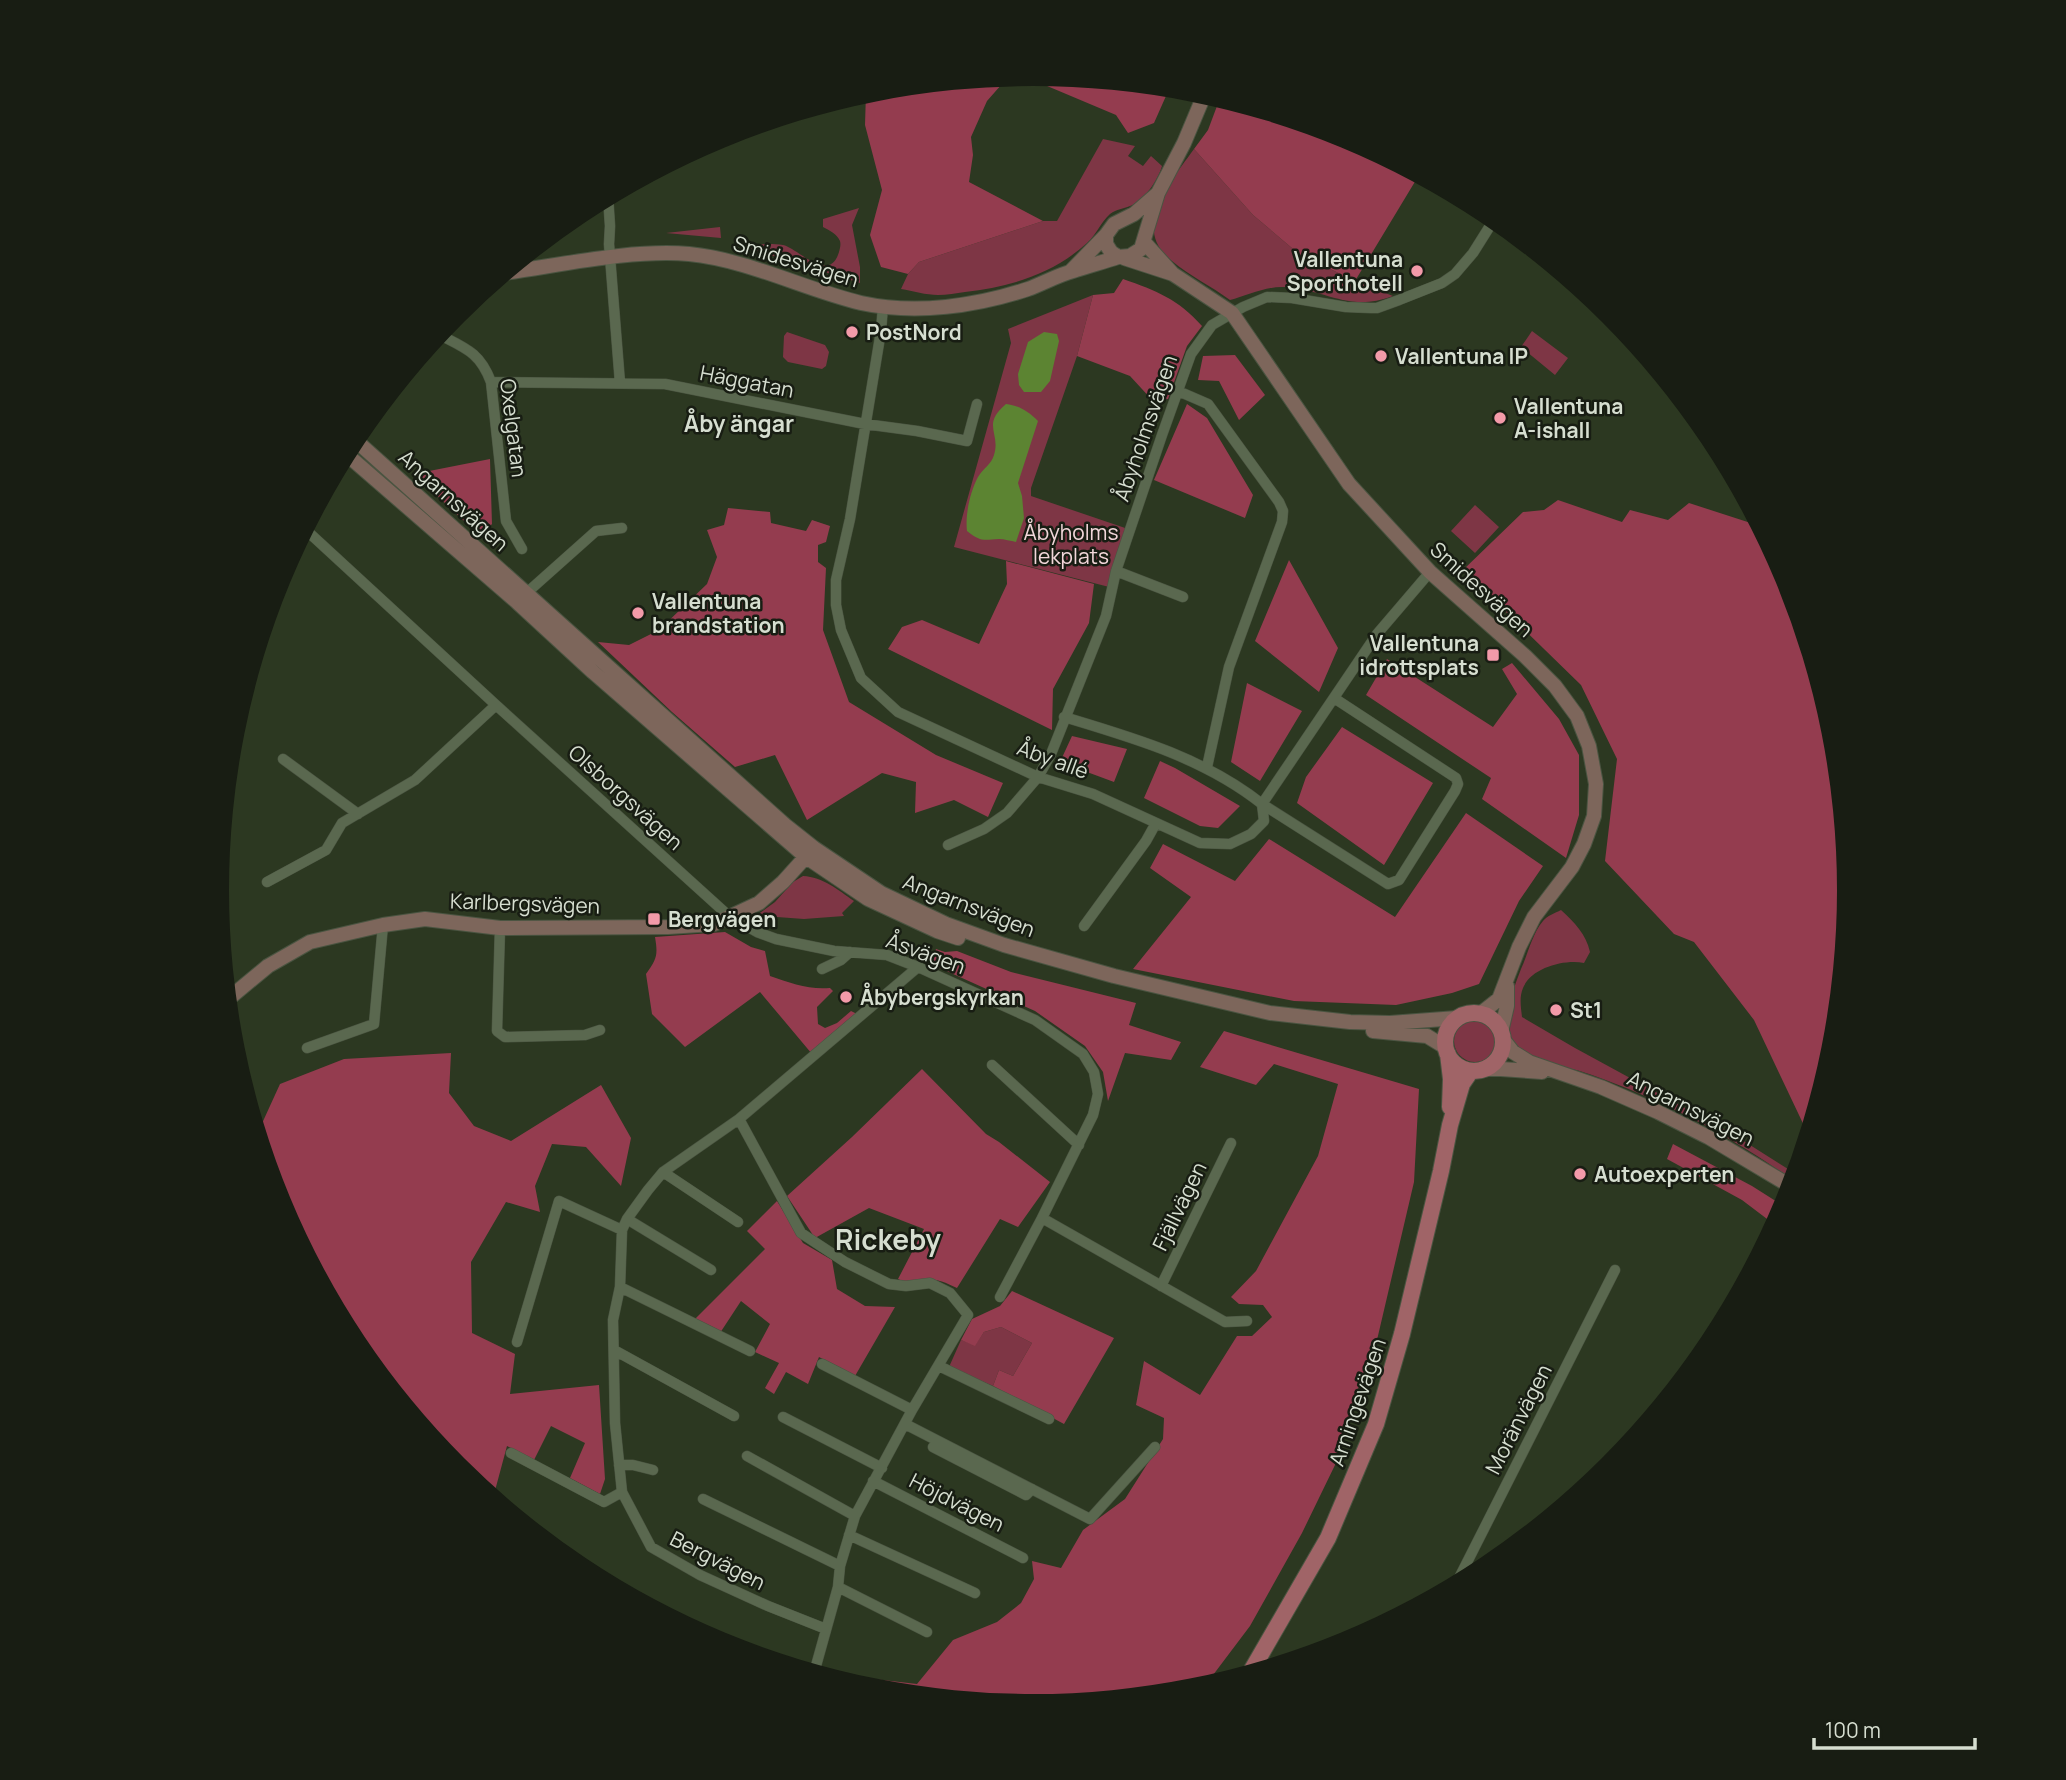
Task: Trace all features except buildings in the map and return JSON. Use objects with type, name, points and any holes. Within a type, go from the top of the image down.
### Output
[{"type":"main road","points":[[1121,257],[1137,253],[1145,237],[1158,193],[1184,144],[1201,104]]},
{"type":"main road","points":[[1158,193],[1135,214],[1109,229],[1106,235],[1107,244],[1111,252],[1121,257],[1173,274]]},
{"type":"main road","points":[[1123,220],[1135,222],[1173,274]]},
{"type":"main road","name":"Smidesvägen","points":[[1070,271],[1106,235]]},
{"type":"main road","name":"Smidesvägen","points":[[520,271],[645,254],[687,254],[731,261],[862,303],[922,308],[957,306],[1029,289],[1070,271],[1121,257]]},
{"type":"main road","name":"Smidesvägen","points":[[1173,274],[1232,313],[1349,484],[1430,572],[1555,685],[1577,716],[1589,746],[1596,785],[1594,816],[1572,867],[1534,917],[1499,999],[1480,1014]]},
{"type":"main road","name":"Angarnsvägen","points":[[362,446],[522,598],[593,672],[868,899],[937,931],[1010,956],[1083,976],[1230,1011],[1306,1025],[1427,1035],[1446,1050]]},
{"type":"main road","name":"Angarnsvägen","points":[[353,460],[522,598]]},
{"type":"main road","name":"Angarnsvägen","points":[[810,853],[881,893],[946,923],[1004,945],[1114,976],[1270,1013],[1350,1022],[1390,1023],[1457,1018]]},
{"type":"main road","name":"Karlbergsvägen","points":[[236,993],[268,966],[310,942],[383,925],[425,919],[500,928],[714,925],[759,903],[810,853]]},
{"type":"main road","name":"Smidesvägen","points":[[1502,1035],[1507,1006],[1507,981]]},
{"type":"main road","points":[[1466,1014],[1480,1014],[1496,1023],[1502,1035],[1499,1057],[1493,1063],[1477,1070],[1459,1067],[1446,1050],[1448,1030],[1457,1018],[1466,1014]]},
{"type":"main road","name":"Angarnsvägen","points":[[1502,1035],[1513,1052],[1529,1062],[1601,1087],[1709,1137],[1782,1181]]},
{"type":"main road","name":"Arningevägen","points":[[1446,1050],[1451,1079],[1450,1125]]},
{"type":"main road","name":"Angarnsvägen","points":[[1477,1070],[1530,1070],[1567,1076]]},
{"type":"main road","name":"Arningevägen","points":[[1256,1663],[1328,1538],[1376,1424],[1402,1334],[1450,1125],[1462,1084],[1477,1070]]},
{"type":"street","points":[[608,207],[620,383]]},
{"type":"street","points":[[1371,309],[1442,283],[1455,274],[1473,253],[1489,228]]},
{"type":"street","name":"Åbyholmsvägen","points":[[948,845],[984,829],[1007,813],[1038,777],[1051,754],[1105,616],[1116,571],[1191,354],[1212,325],[1267,297],[1371,309]]},
{"type":"street","name":"Åby allé","points":[[883,306],[850,519],[836,580],[836,605],[841,630],[861,678],[898,712],[1038,777],[1093,794],[1200,843],[1230,844],[1251,834],[1264,821],[1262,804],[1207,767],[1158,747],[1065,717]]},
{"type":"street","points":[[1371,309],[1378,317]]},
{"type":"street","name":"Oxelgatan","points":[[447,339],[472,352],[486,367],[491,382],[506,520],[522,548]]},
{"type":"street","name":"Häggatan","points":[[491,382],[666,384],[865,424]]},
{"type":"street","points":[[1178,391],[1208,404],[1283,511],[1282,522],[1229,667],[1207,767]]},
{"type":"street","points":[[865,424],[967,441],[977,404]]},
{"type":"street","points":[[522,598],[596,531],[622,528]]},
{"type":"street","name":"Olsborgsvägen","points":[[312,534],[730,917]]},
{"type":"street","points":[[1116,571],[1183,597]]},
{"type":"street","points":[[1334,698],[1456,778],[1458,784],[1399,880],[1388,884],[1262,804],[1377,634],[1430,572]]},
{"type":"street","points":[[267,882],[326,850],[342,823],[415,780],[496,705]]},
{"type":"street","points":[[284,759],[358,814]]},
{"type":"street","points":[[1084,926],[1146,841],[1156,823]]},
{"type":"street","name":"Åsvägen","points":[[730,917],[776,939],[834,951],[887,955],[918,967],[1035,1020],[1083,1054],[1094,1072],[1098,1094],[1093,1115],[1000,1297]]},
{"type":"street","points":[[307,1048],[374,1024],[383,925]]},
{"type":"street","points":[[500,928],[497,1031],[505,1037],[585,1035],[600,1030]]},
{"type":"street","points":[[822,969],[841,960],[849,952]]},
{"type":"street","name":"Bergvägen","points":[[826,1629],[700,1575],[651,1546],[622,1492],[615,1423],[613,1320],[620,1287],[622,1230],[627,1219],[663,1172],[738,1119],[918,967]]},
{"type":"street","points":[[992,1065],[1079,1145]]},
{"type":"street","name":"Höjdvägen","points":[[738,1119],[801,1233],[845,1262],[889,1284],[906,1286],[930,1283],[950,1293],[968,1315],[912,1410],[856,1516],[840,1566],[838,1587],[816,1664]]},
{"type":"street","name":"Fjällvägen","points":[[1161,1286],[1231,1143]]},
{"type":"street","points":[[663,1172],[738,1222]]},
{"type":"street","points":[[517,1342],[559,1201],[622,1230]]},
{"type":"street","points":[[1042,1218],[1225,1322],[1247,1321]]},
{"type":"street","points":[[627,1219],[710,1270]]},
{"type":"street","name":"Moränvägen","points":[[1463,1569],[1615,1270]]},
{"type":"street","points":[[620,1287],[750,1351]]},
{"type":"street","points":[[614,1350],[734,1416]]},
{"type":"street","points":[[822,1364],[912,1410]]},
{"type":"street","points":[[939,1366],[1049,1419]]},
{"type":"street","name":"Höjdvägen","points":[[783,1417],[882,1468]]},
{"type":"street","name":"Höjdvägen","points":[[905,1424],[1090,1519],[1155,1447]]},
{"type":"street","name":"Höjdvägen","points":[[933,1447],[1026,1494],[1032,1489]]},
{"type":"street","points":[[511,1453],[604,1502],[622,1492]]},
{"type":"street","points":[[747,1456],[856,1516]]},
{"type":"street","points":[[619,1465],[653,1470]]},
{"type":"street","name":"Höjdvägen","points":[[873,1480],[1023,1558]]},
{"type":"street","points":[[704,1499],[840,1566]]},
{"type":"street","points":[[849,1535],[975,1593]]},
{"type":"street","points":[[838,1587],[927,1632]]},
{"type":"green space","points":[[1103,139],[1135,146],[1128,156],[1143,166],[1151,156],[1162,166],[1145,195],[1135,203],[1110,214],[1090,240],[1074,254],[1045,271],[998,287],[938,295],[901,289],[908,274],[919,262],[1043,221],[1057,221]]},
{"type":"green space","points":[[1194,149],[1253,215],[1299,254],[1393,296],[1377,301],[1350,301],[1299,289],[1277,287],[1230,300],[1172,261],[1160,248],[1154,234],[1154,219],[1166,189]]},
{"type":"green space","points":[[859,208],[852,225],[860,267],[860,283],[738,245],[783,245],[813,262],[828,265],[839,252],[840,242],[835,234],[823,227],[823,219]]},
{"type":"green space","points":[[720,227],[721,238],[666,233]]},
{"type":"green space","name":"Åbyholms lekplats","points":[[1093,295],[1077,356],[1031,488],[1031,496],[1131,530],[1113,588],[954,547],[1011,343],[1008,329]]},
{"type":"green space","points":[[1532,331],[1568,358],[1555,375],[1521,347]]},
{"type":"green space","points":[[787,332],[825,345],[829,352],[826,366],[822,369],[788,362],[783,357],[784,336]]},
{"type":"green space","points":[[1475,505],[1499,527],[1475,553],[1451,531]]},
{"type":"green space","points":[[803,876],[824,881],[854,901],[842,913],[844,916],[804,919],[753,918],[775,902],[793,882]]},
{"type":"green space","points":[[1561,910],[1579,929],[1590,952],[1584,963],[1567,962],[1549,966],[1533,975],[1522,991],[1522,1017],[1731,1133],[1787,1169],[1785,1175],[1722,1135],[1671,1108],[1619,1085],[1528,1055],[1514,1046],[1510,1038],[1508,1018],[1514,987],[1533,938],[1547,918]]},
{"type":"green space","points":[[1475,1020],[1490,1026],[1496,1041],[1490,1056],[1475,1062],[1460,1056],[1454,1041],[1460,1026]]},
{"type":"green space","points":[[1001,1327],[1032,1343],[1013,1376],[999,1370],[993,1386],[949,1367],[961,1340],[975,1345],[984,1332]]},
{"type":"shaded area","points":[[1048,86],[1086,87],[1165,97],[1154,123],[1128,133],[1116,115]]},
{"type":"shaded area","points":[[1000,87],[987,101],[971,137],[973,155],[969,182],[1043,221],[919,262],[908,274],[881,267],[870,235],[882,190],[865,125],[866,103],[928,93]]},
{"type":"shaded area","points":[[1217,107],[1241,113],[1292,128],[1341,147],[1415,182],[1355,281],[1299,254],[1253,215],[1194,149],[1208,130]]},
{"type":"shaded area","points":[[1123,279],[1166,297],[1202,326],[1187,346],[1168,399],[1153,401],[1130,376],[1077,356],[1093,295],[1114,293]]},
{"type":"shaded area","points":[[1044,332],[1057,334],[1059,341],[1050,381],[1041,392],[1024,392],[1019,385],[1018,374],[1028,342]]},
{"type":"shaded area","points":[[1235,355],[1265,395],[1239,420],[1219,381],[1198,380],[1203,356]]},
{"type":"shaded area","points":[[1006,404],[1024,410],[1038,421],[1018,483],[1024,518],[1016,542],[1001,539],[982,540],[967,531],[967,511],[973,490],[978,477],[991,461],[996,447],[993,424]]},
{"type":"shaded area","points":[[1187,404],[1207,418],[1253,495],[1245,518],[1154,480]]},
{"type":"shaded area","points":[[490,459],[492,524],[480,536],[414,474]]},
{"type":"shaded area","points":[[1558,500],[1622,522],[1630,510],[1668,520],[1689,503],[1748,522],[1776,582],[1795,631],[1822,733],[1836,837],[1836,943],[1830,995],[1822,1047],[1803,1123],[1754,1020],[1694,942],[1674,934],[1605,861],[1617,759],[1581,685],[1463,570],[1523,512],[1544,510]]},
{"type":"shaded area","points":[[728,508],[770,512],[771,523],[806,531],[812,520],[830,526],[826,542],[818,545],[818,562],[826,568],[823,630],[849,702],[936,755],[1003,783],[988,817],[954,800],[915,813],[916,782],[882,773],[807,820],[775,755],[735,767],[598,642],[629,645],[659,630],[707,584],[717,557],[707,530],[724,525]]},
{"type":"shaded area","points":[[1289,560],[1338,648],[1319,692],[1255,641]]},
{"type":"shaded area","points":[[1006,561],[1094,584],[1089,623],[1053,689],[1052,730],[888,649],[902,627],[922,620],[979,644],[1007,584]]},
{"type":"shaded area","points":[[1387,659],[1493,727],[1517,694],[1502,669],[1512,663],[1559,719],[1579,755],[1579,815],[1566,858],[1482,799],[1491,778],[1366,695]]},
{"type":"shaded area","points":[[1247,683],[1302,711],[1260,781],[1231,762]]},
{"type":"shaded area","points":[[1342,727],[1433,783],[1384,865],[1297,803],[1306,777]]},
{"type":"shaded area","points":[[1072,736],[1127,749],[1114,782],[1060,762]]},
{"type":"shaded area","points":[[1160,761],[1240,806],[1218,828],[1200,826],[1144,798]]},
{"type":"shaded area","points":[[1466,813],[1543,866],[1519,901],[1479,984],[1452,993],[1396,1005],[1294,1001],[1133,969],[1191,897],[1150,868],[1163,844],[1235,881],[1269,839],[1395,917]]},
{"type":"shaded area","points":[[725,932],[751,947],[765,951],[770,976],[807,987],[830,988],[833,991],[817,1007],[818,1024],[825,1028],[837,1023],[851,1011],[859,1015],[812,1054],[760,992],[685,1047],[652,1014],[646,974],[656,957],[655,937]]},
{"type":"shaded area","points":[[936,949],[945,952],[957,951],[1011,972],[1136,1003],[1129,1025],[1181,1042],[1171,1060],[1125,1053],[1108,1101],[1103,1072],[1085,1046],[1035,1011],[931,964]]},
{"type":"shaded area","points":[[1224,1031],[1419,1089],[1414,1182],[1377,1340],[1356,1394],[1335,1465],[1302,1533],[1250,1626],[1214,1673],[1086,1693],[980,1693],[882,1680],[917,1684],[953,1640],[997,1622],[1021,1603],[1034,1579],[1032,1561],[1061,1568],[1083,1530],[1125,1499],[1163,1439],[1164,1418],[1136,1405],[1144,1361],[1200,1395],[1237,1336],[1252,1336],[1272,1317],[1263,1305],[1239,1304],[1231,1297],[1256,1271],[1318,1156],[1338,1084],[1274,1064],[1256,1085],[1200,1067]]},
{"type":"shaded area","points":[[451,1053],[449,1093],[474,1126],[511,1141],[601,1085],[631,1138],[621,1186],[586,1147],[552,1144],[535,1186],[540,1212],[506,1202],[471,1262],[472,1333],[515,1354],[510,1394],[599,1385],[605,1479],[600,1494],[570,1478],[585,1443],[551,1426],[534,1460],[507,1446],[496,1488],[464,1459],[395,1380],[336,1292],[290,1198],[263,1121],[280,1084],[344,1059]]},
{"type":"shaded area","points":[[922,1069],[986,1134],[1050,1182],[1018,1227],[1000,1219],[957,1288],[933,1280],[907,1283],[898,1279],[924,1229],[869,1208],[815,1238],[787,1196]]},
{"type":"shaded area","points":[[1673,1144],[1752,1186],[1775,1201],[1767,1219],[1742,1200],[1667,1159]]},
{"type":"shaded area","points":[[777,1201],[803,1243],[832,1260],[837,1289],[865,1306],[895,1307],[855,1376],[819,1357],[808,1384],[786,1372],[774,1394],[765,1388],[779,1363],[755,1352],[770,1324],[741,1301],[720,1333],[694,1320],[765,1249],[747,1231]]},
{"type":"shaded area","points":[[1012,1291],[1114,1338],[1064,1424],[993,1386],[999,1370],[1013,1376],[1032,1343],[1001,1327],[984,1332],[975,1346],[961,1340],[972,1319],[1000,1306]]},
{"type":"place","name":"Vallentuna Sporthotell","points":[[1417,271]]},
{"type":"place","name":"PostNord","points":[[852,332]]},
{"type":"place","name":"Vallentuna IP","points":[[1381,356]]},
{"type":"place","name":"Vallentuna A-ishall","points":[[1500,418]]},
{"type":"place","name":"Vallentuna brandstation","points":[[638,613]]},
{"type":"place","name":"Vallentuna idrottsplats","points":[[1493,655]]},
{"type":"place","name":"Bergvägen","points":[[654,919]]},
{"type":"place","name":"Åbybergskyrkan","points":[[846,997]]},
{"type":"place","name":"St1","points":[[1556,1010]]},
{"type":"place","name":"Autoexperten","points":[[1580,1174]]},
{"type":"district","name":"Åby ängar","points":[[739,423]]},
{"type":"district","name":"Rickeby","points":[[888,1239]]}]
